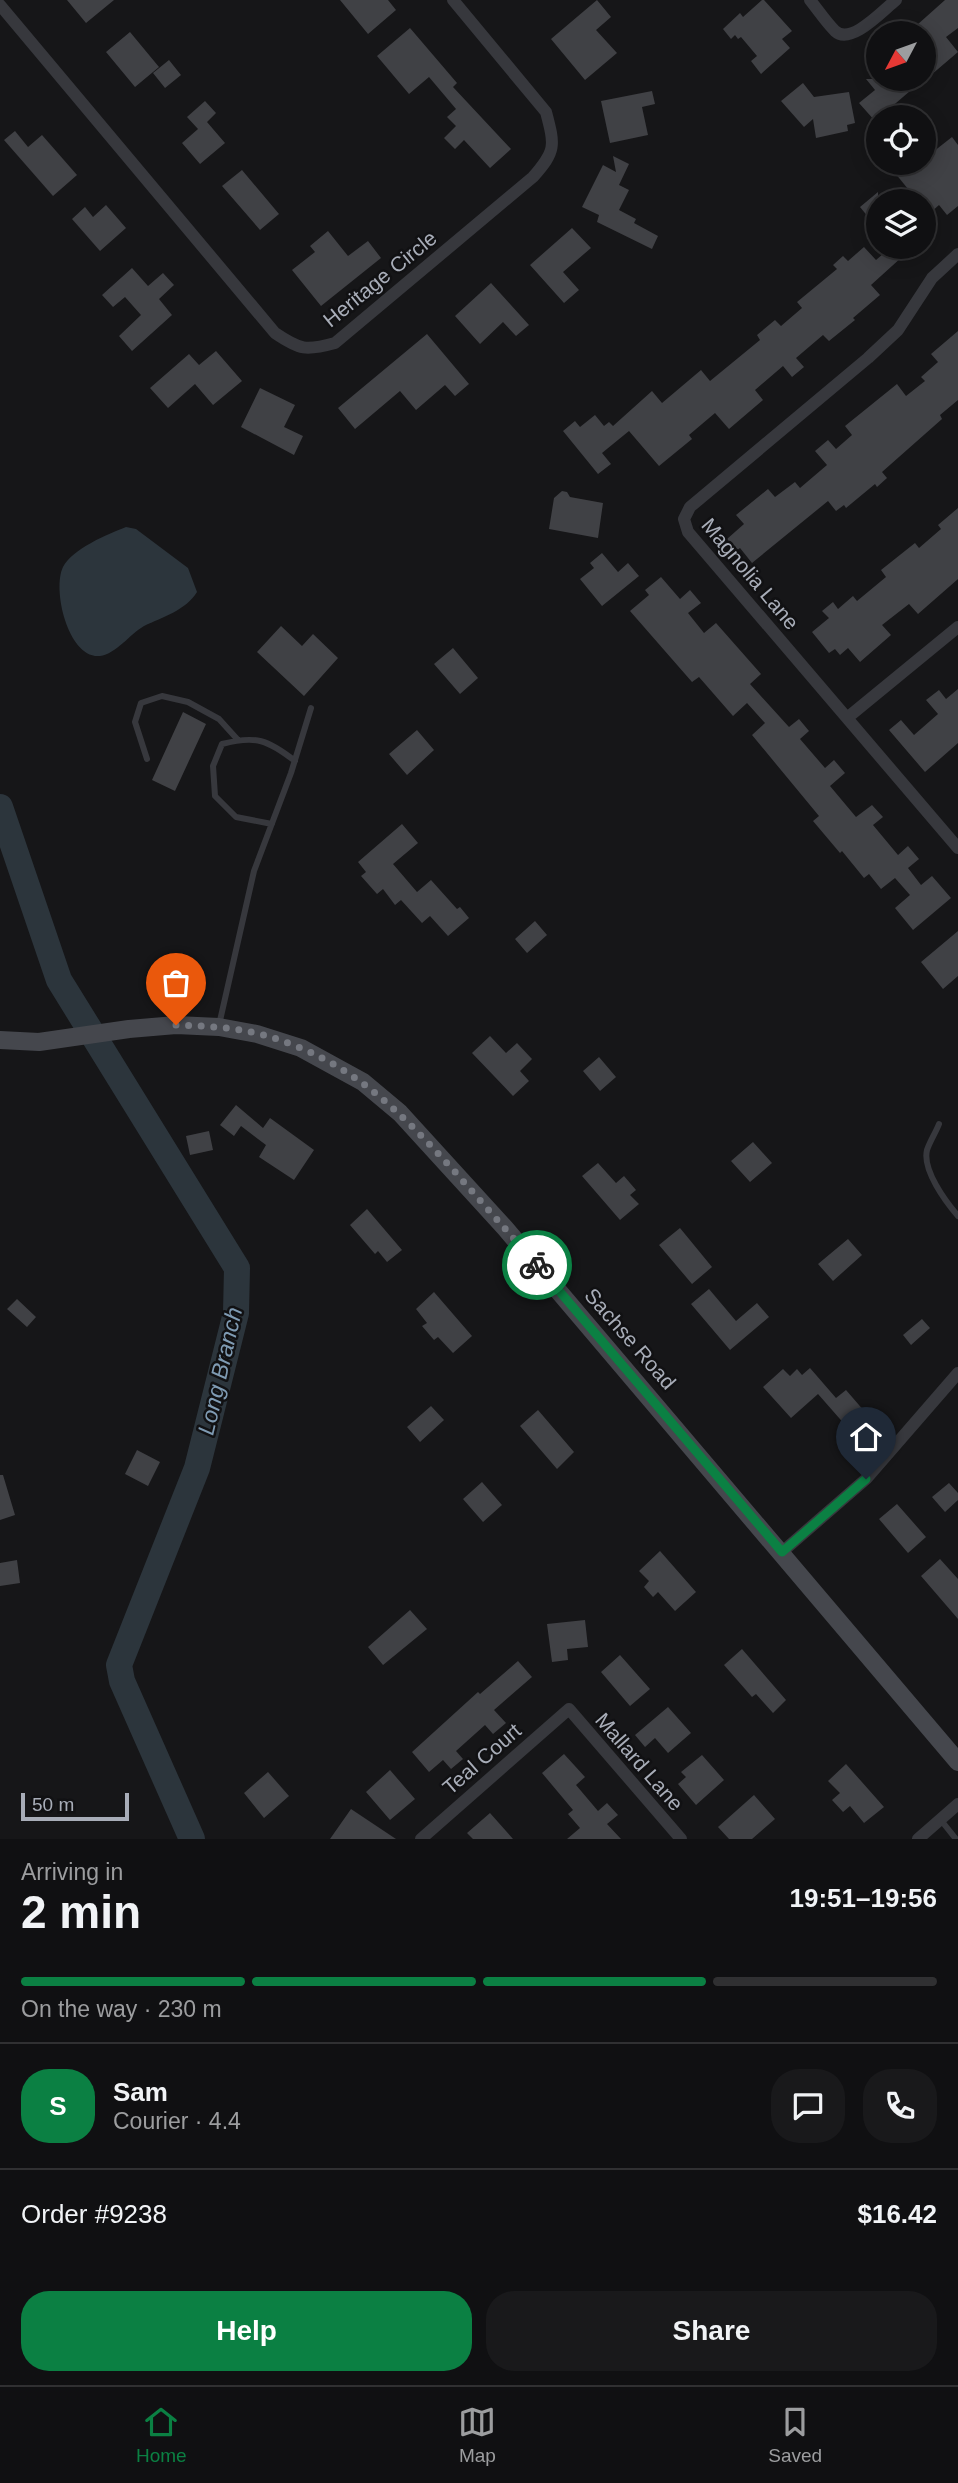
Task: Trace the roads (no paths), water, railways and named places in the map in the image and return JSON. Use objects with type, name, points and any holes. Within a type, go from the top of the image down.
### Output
[{"type":"main road","name":"Sachse Road","points":[[0,1040],[39,1042],[176,1025],[219,1027],[257,1034],[301,1048],[363,1082],[400,1113],[505,1228],[958,1762]]},
{"type":"street","name":"Heritage Circle","points":[[0,5],[275,333],[294,346],[309,351],[335,343],[533,177],[550,157],[551,134],[545,112],[453,0]]},
{"type":"street","points":[[810,0],[835,31],[844,35],[855,34],[896,0]]},
{"type":"street","name":"Magnolia Lane","points":[[958,254],[932,278],[898,330],[690,507],[684,519],[688,532],[958,848]]},
{"type":"street","points":[[847,718],[958,628]]},
{"type":"street","points":[[782,1552],[866,1479],[958,1373]]},
{"type":"street","name":"Teal Court","points":[[422,1838],[569,1709]]},
{"type":"street","name":"Mallard Lane","points":[[569,1709],[681,1839]]},
{"type":"street","points":[[918,1839],[958,1804]]},
{"type":"lane","points":[[148,759],[135,722],[141,703],[162,696],[188,702],[219,719],[238,740]]},
{"type":"lane","points":[[219,1027],[254,871],[295,761],[311,708]]},
{"type":"lane","points":[[272,824],[236,817],[215,796],[213,766],[222,744],[244,739],[273,744],[295,761]]},
{"type":"lane","points":[[939,1124],[926,1153],[933,1179],[941,1195],[958,1216]]},
{"type":"lane","points":[[940,1819],[956,1839]]},
{"type":"waterway","name":"Long Branch","points":[[0,807],[59,980],[237,1268],[236,1313],[197,1468],[119,1665],[122,1681],[192,1839]]}]
